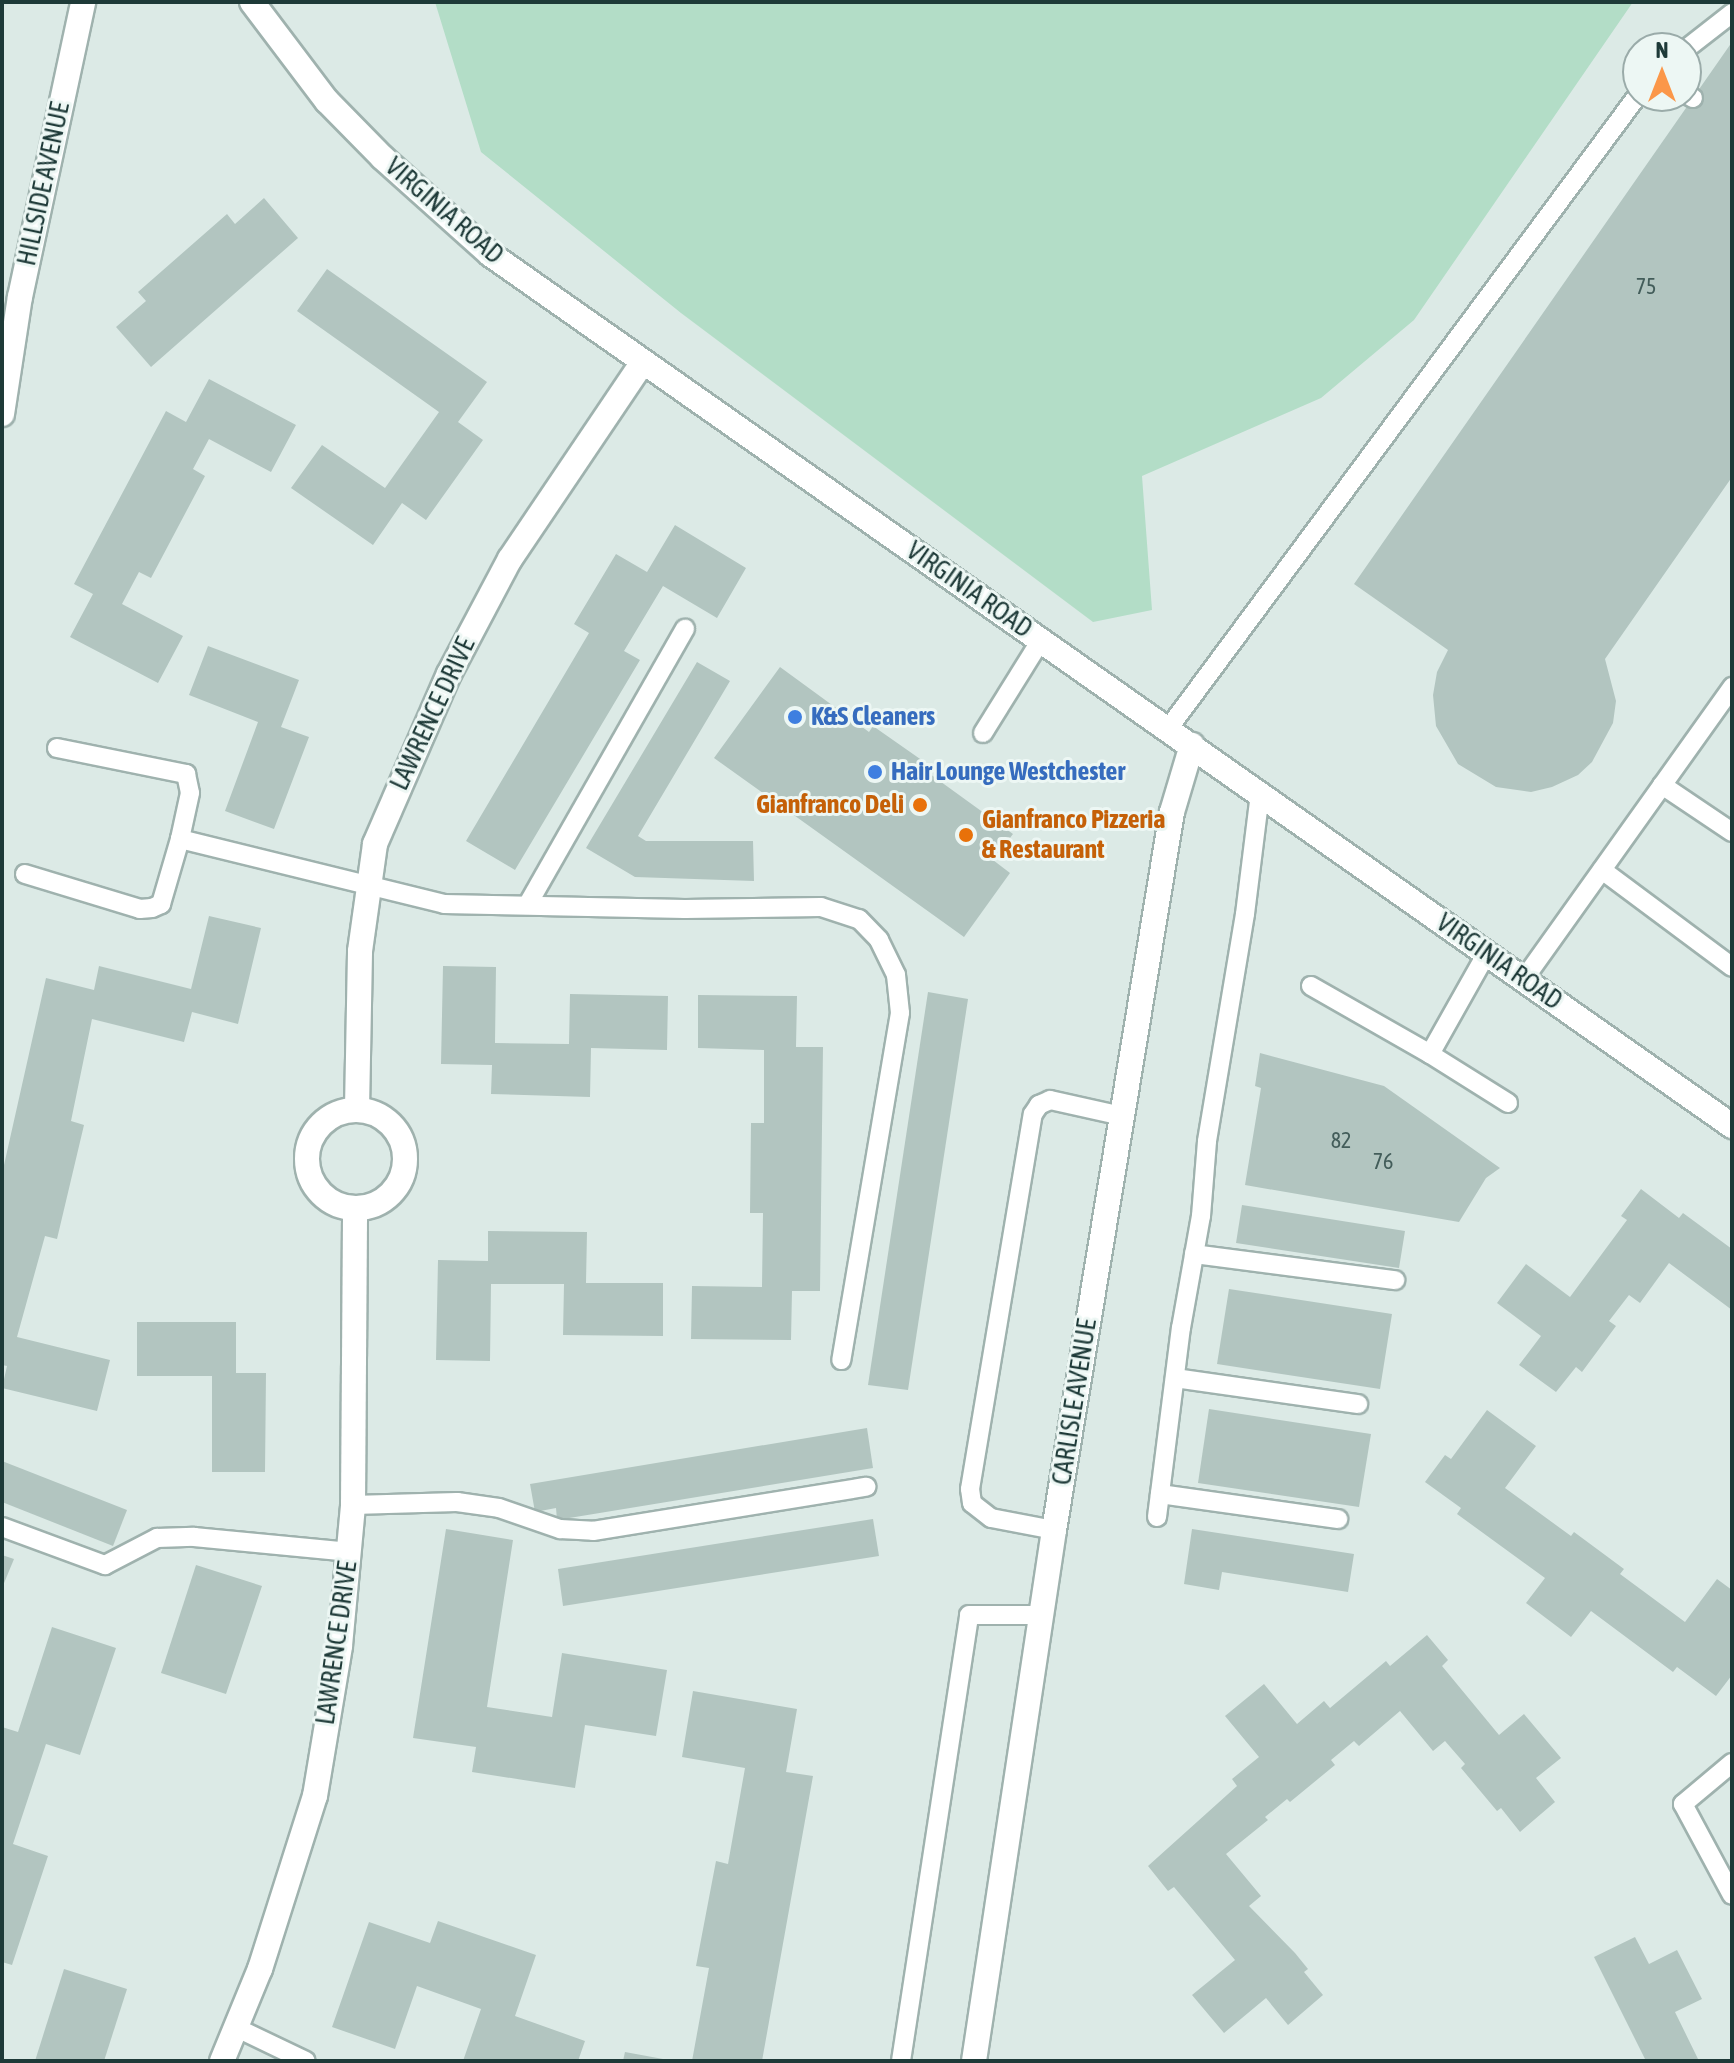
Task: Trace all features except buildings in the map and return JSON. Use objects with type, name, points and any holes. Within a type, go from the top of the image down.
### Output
[{"type":"street","name":"HILLSIDE AVENUE","points":[[2,414],[20,297],[83,2]]},
{"type":"street","name":"VIRGINIA ROAD","points":[[252,2],[327,101],[383,158],[490,254],[1732,1126]]},
{"type":"street","name":"LAWRENCE DRIVE","points":[[357,1109],[360,951],[366,886],[375,844],[395,793],[462,649],[510,559],[642,363]]},
{"type":"street","name":"CARLISLE AVENUE","points":[[974,2061],[1054,1530],[1172,812],[1192,745]]},
{"type":"street","points":[[357,1109],[386,1119],[397,1130],[406,1159],[396,1189],[371,1206],[355,1208],[340,1206],[315,1187],[306,1158],[316,1129],[341,1111],[357,1109]]},
{"type":"street","name":"LAWRENCE DRIVE","points":[[222,2061],[260,1969],[315,1796],[340,1646],[353,1505],[355,1208]]},
{"type":"lane","points":[[1702,36],[1732,13]]},
{"type":"lane","points":[[1168,729],[1625,112]]},
{"type":"lane","points":[[528,904],[685,629]]},
{"type":"lane","points":[[983,733],[1041,640]]},
{"type":"lane","points":[[1524,979],[1662,785],[1729,698]]},
{"type":"lane","points":[[25,874],[140,909],[152,908],[161,904],[180,839],[190,793],[186,774],[57,748]]},
{"type":"lane","points":[[1662,785],[1732,832]]},
{"type":"lane","points":[[1157,1517],[1207,1141],[1245,914],[1260,793]]},
{"type":"lane","points":[[180,839],[444,904],[685,909],[821,907],[859,919],[879,940],[896,975],[900,1013],[841,1360]]},
{"type":"lane","points":[[1602,870],[1732,967]]},
{"type":"lane","points":[[1430,1054],[1487,953]]},
{"type":"lane","points":[[1311,986],[1508,1103]]},
{"type":"lane","points":[[1054,1530],[991,1518],[972,1503],[970,1489],[1033,1114],[1039,1105],[1050,1100],[1122,1116]]},
{"type":"lane","points":[[1194,1254],[1395,1280]]},
{"type":"lane","points":[[1175,1378],[1358,1404]]},
{"type":"lane","points":[[353,1505],[457,1502],[499,1508],[560,1529],[593,1531],[866,1487]]},
{"type":"lane","points":[[1160,1494],[1338,1519]]},
{"type":"lane","points":[[2,1527],[105,1565],[157,1538],[194,1537],[350,1552]]},
{"type":"lane","points":[[901,2061],[969,1615],[1041,1615]]},
{"type":"lane","points":[[1732,1763],[1683,1804],[1732,1895]]},
{"type":"lane","points":[[237,2028],[306,2061]]},
{"type":"green space","points":[[435,2],[1633,2],[1414,320],[1321,398],[1142,476],[1152,610],[1093,622],[681,313],[481,152]]},
{"type":"place","name":"K&S Cleaners","points":[[795,717]]},
{"type":"place","name":"Hair Lounge Westchester","points":[[875,772]]},
{"type":"place","name":"Gianfranco Deli","points":[[920,805]]},
{"type":"place","name":"Gianfranco Pizzeria & Restaurant","points":[[966,835]]}]
